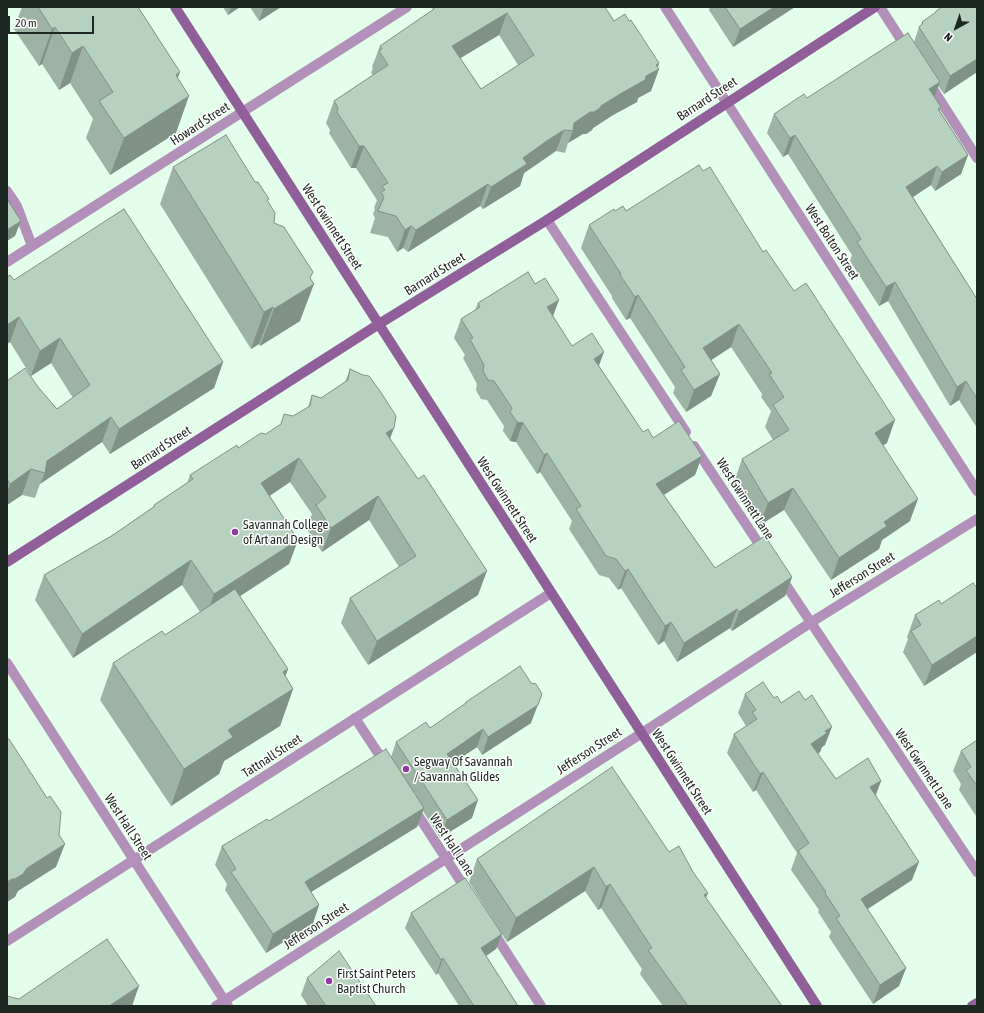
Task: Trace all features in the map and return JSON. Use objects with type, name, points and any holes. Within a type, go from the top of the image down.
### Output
[{"type":"main road","name":"West Gwinnett Street","points":[[175,7],[817,1006]]},
{"type":"main road","name":"Barnard Street","points":[[7,562],[379,324],[547,220],[726,102],[875,7]]},
{"type":"main road","points":[[972,1006],[977,1003]]},
{"type":"street","name":"Howard Street","points":[[7,262],[406,7]]},
{"type":"street","name":"West Bolton Street","points":[[665,7],[977,491]]},
{"type":"street","points":[[880,7],[914,59]]},
{"type":"street","points":[[922,72],[977,158]]},
{"type":"street","points":[[7,191],[17,206],[32,246]]},
{"type":"street","name":"West Gwinnett Lane","points":[[547,220],[810,623],[977,872]]},
{"type":"street","name":"Jefferson Street","points":[[216,1006],[226,1003],[810,623],[977,519]]},
{"type":"street","name":"Tattnall Street","points":[[7,941],[551,593]]},
{"type":"street","name":"West Hall Street","points":[[7,663],[226,1003]]},
{"type":"street","points":[[355,718],[390,772]]},
{"type":"street","name":"West Hall Lane","points":[[407,798],[472,899]]},
{"type":"street","points":[[484,919],[541,1006]]},
{"type":"building","points":[[38,7],[138,7],[180,72],[176,75],[189,96],[124,138],[99,101],[113,92],[83,46],[72,53],[55,27],[52,29]]},
{"type":"building","points":[[433,7],[605,7],[614,21],[625,14],[629,21],[631,20],[659,63],[656,65],[659,69],[646,76],[645,80],[574,123],[573,131],[564,130],[548,140],[523,158],[527,164],[491,187],[488,184],[416,230],[411,226],[405,230],[396,216],[378,211],[384,197],[381,192],[385,190],[382,186],[388,183],[364,146],[359,146],[337,112],[338,108],[334,101],[388,65],[379,51],[382,49],[380,46],[434,9]],"holes":[[[507,13],[534,55],[481,89],[452,46]]]},
{"type":"building","points":[[725,7],[774,7],[740,29]]},
{"type":"building","points":[[942,7],[977,7],[977,59],[950,76],[919,27],[923,23],[922,22]]},
{"type":"building","points":[[908,33],[940,82],[929,89],[941,107],[938,109],[968,155],[942,172],[937,166],[906,187],[977,299],[977,399],[966,381],[957,387],[895,282],[886,287],[857,242],[861,239],[795,135],[790,138],[774,114],[804,94],[807,98]]},
{"type":"building","points":[[226,135],[255,182],[258,182],[269,199],[267,200],[275,213],[274,223],[284,227],[313,272],[310,278],[314,284],[274,309],[273,307],[264,312],[173,167]]},
{"type":"building","points":[[699,165],[703,171],[710,167],[763,252],[766,250],[794,291],[806,283],[895,420],[875,433],[918,499],[884,522],[887,526],[839,558],[793,488],[768,503],[742,459],[789,430],[773,405],[784,397],[769,374],[772,373],[739,324],[703,348],[720,374],[694,390],[681,370],[685,367],[638,295],[635,297],[620,275],[621,274],[589,225],[614,209],[615,211],[623,206],[626,211]]},
{"type":"building","points":[[7,199],[21,221],[7,230]]},
{"type":"building","points":[[124,209],[223,362],[119,429],[111,417],[47,461],[45,473],[31,469],[10,484],[7,479],[7,381],[25,368],[38,387],[57,409],[90,385],[60,338],[40,351],[19,317],[7,325],[7,277],[10,275],[14,280]]},
{"type":"building","points":[[528,272],[535,284],[545,278],[559,300],[547,307],[572,346],[592,333],[604,352],[594,359],[643,432],[648,429],[653,438],[679,421],[702,456],[656,484],[715,568],[765,536],[792,577],[739,612],[737,609],[684,643],[671,622],[665,626],[628,569],[625,571],[616,559],[606,556],[576,509],[581,506],[547,453],[544,455],[523,423],[517,422],[510,412],[512,408],[494,381],[488,380],[483,371],[484,365],[470,339],[473,338],[461,319],[480,307],[478,303]]},
{"type":"building","points":[[350,369],[369,376],[382,394],[396,416],[394,428],[386,433],[418,479],[424,475],[487,571],[377,641],[350,598],[416,556],[378,496],[331,528],[316,505],[326,497],[299,458],[261,483],[298,540],[214,594],[191,560],[82,634],[44,575],[113,535],[193,479],[190,475],[237,445],[238,448],[261,433],[266,434],[281,424],[284,414],[293,416],[310,406],[312,395],[321,398],[348,380]]},
{"type":"building","points":[[973,583],[977,588],[977,636],[932,665],[911,631],[921,625],[915,615],[939,600],[941,604]]},
{"type":"building","points":[[235,589],[288,669],[283,672],[293,689],[228,730],[233,737],[184,769],[113,663],[162,631],[165,635]]},
{"type":"building","points":[[520,666],[531,683],[536,684],[542,694],[538,705],[488,737],[483,729],[447,754],[478,800],[447,820],[396,742],[426,722],[430,728]]},
{"type":"building","points":[[763,682],[774,698],[777,696],[781,703],[799,691],[805,700],[812,695],[832,727],[825,731],[827,733],[811,744],[836,779],[868,758],[881,781],[870,787],[919,862],[861,899],[906,968],[880,985],[836,918],[840,916],[825,893],[826,892],[798,851],[809,843],[763,772],[760,774],[734,734],[757,719],[752,712],[756,710],[745,694]]},
{"type":"building","points":[[7,739],[9,739],[47,798],[50,796],[61,812],[59,835],[65,844],[27,868],[23,874],[7,882]]},
{"type":"building","points":[[977,740],[977,786],[966,770],[971,767],[961,751]]},
{"type":"building","points":[[386,749],[424,808],[305,882],[319,905],[273,934],[231,872],[236,869],[222,846],[267,819],[269,821]]},
{"type":"building","points":[[612,767],[669,852],[679,846],[693,872],[708,893],[704,895],[782,1006],[688,1006],[648,950],[652,948],[610,884],[606,887],[594,867],[516,918],[477,859]]},
{"type":"building","points":[[465,878],[502,934],[481,948],[518,1006],[474,1006],[443,958],[441,960],[411,913]]},
{"type":"building","points":[[107,939],[139,986],[109,1006],[7,1006],[7,996],[19,999]]},
{"type":"building","points":[[339,951],[376,1006],[326,1006],[307,978]]},
{"type":"place","name":"Savannah College of Art and Design","points":[[235,532]]},
{"type":"place","name":"Segway Of Savannah / Savannah Glides","points":[[406,769]]},
{"type":"place","name":"First Saint Peters Baptist Church","points":[[329,981]]}]
